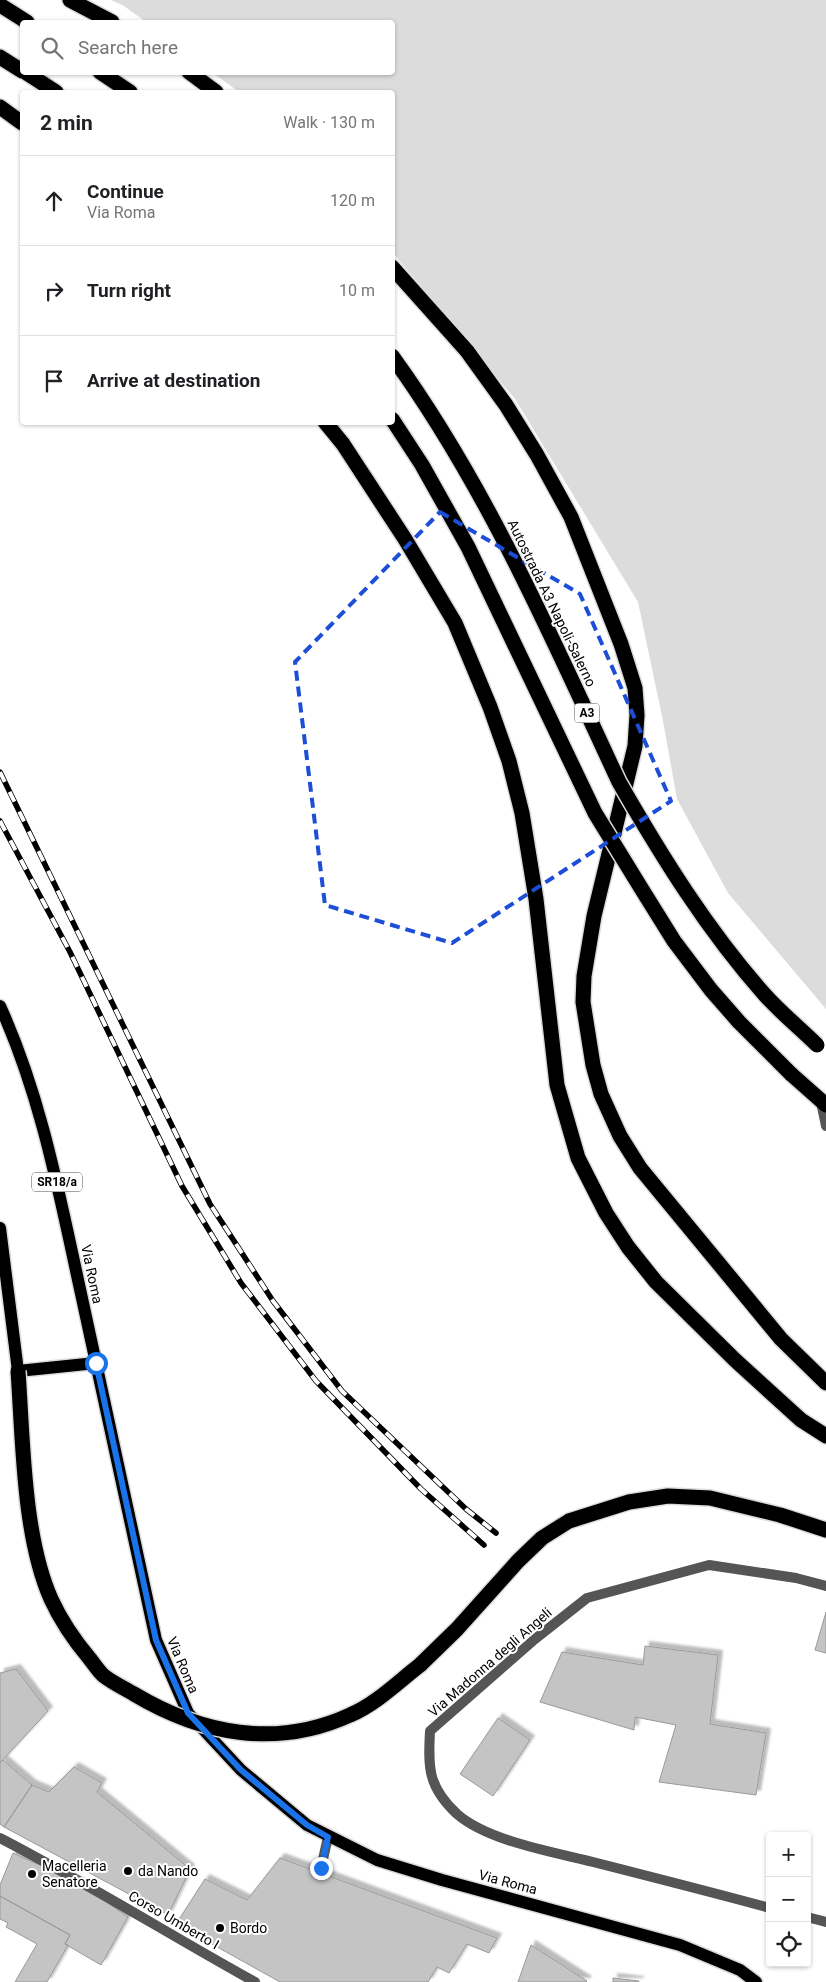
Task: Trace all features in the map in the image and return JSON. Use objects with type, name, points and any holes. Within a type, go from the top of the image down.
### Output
[{"type":"highway","points":[[70,0],[108,20]]},
{"type":"highway","points":[[0,5],[24,20]]},
{"type":"highway","points":[[0,57],[20,70]]},
{"type":"highway","points":[[29,75],[53,90]]},
{"type":"highway","points":[[104,75],[127,90]]},
{"type":"highway","points":[[193,75],[213,90]]},
{"type":"highway","points":[[0,107],[20,122]]},
{"type":"highway","points":[[395,270],[467,351],[506,405],[537,455],[571,517],[617,635],[635,688],[638,715],[636,746],[594,916],[584,976],[583,1002],[593,1065],[601,1094],[620,1136],[640,1168],[781,1339],[826,1383]]},
{"type":"highway","name":"Autostrada A3 Napoli-Salerno","points":[[395,360],[426,403],[480,493],[619,782],[641,820],[720,940],[766,996],[822,1049]]},
{"type":"highway","name":"A3","points":[[395,424],[422,465],[468,547],[596,813],[640,888],[674,941],[711,990],[739,1022],[824,1104]]},
{"type":"highway","points":[[327,425],[343,444],[405,539],[455,623],[490,707],[509,761],[522,813],[536,899],[557,1085],[578,1158],[606,1214],[628,1247],[656,1282],[735,1360],[801,1420],[826,1436]]},
{"type":"highway","points":[[18,1371],[31,1522],[40,1566],[50,1598],[70,1635],[103,1675],[144,1700],[185,1720],[236,1733],[278,1734],[319,1726],[350,1715],[376,1700],[420,1664],[458,1629],[518,1561],[542,1538],[569,1521],[629,1502],[668,1496],[710,1498],[780,1515],[826,1530]]},
{"type":"main road","name":"Via Roma","points":[[0,1006],[16,1040],[32,1089],[54,1170],[156,1640],[188,1713],[241,1770],[307,1825],[328,1837],[377,1860],[680,1946],[740,1970],[756,1982]]},
{"type":"main road","points":[[0,1228],[18,1371],[96,1363]]},
{"type":"street","points":[[824,1104],[826,1126]]},
{"type":"street","name":"Via Madonna degli Angeli","points":[[766,1907],[519,1843],[477,1828],[458,1814],[441,1796],[433,1782],[428,1762],[430,1731],[535,1639],[587,1598],[710,1565],[796,1578],[826,1586]]},
{"type":"street","points":[[321,1868],[328,1837]]},
{"type":"street","name":"Corso Umberto I","points":[[0,1838],[65,1871],[165,1932],[255,1982]]},
{"type":"street","points":[[811,1918],[826,1922]]},
{"type":"highlighted area","points":[[440,512],[580,594],[671,801],[452,943],[325,905],[295,662]]},
{"type":"shaded area","points":[[111,0],[826,0],[826,1009],[728,893],[677,799],[638,602],[515,399],[395,255],[395,90],[236,90],[216,75],[395,75],[395,20],[143,20],[124,6]]},
{"type":"building","points":[[826,1612],[826,1653],[815,1650]]},
{"type":"building","points":[[645,1646],[718,1655],[710,1724],[766,1733],[756,1795],[659,1782],[676,1725],[635,1717],[634,1730],[540,1702],[562,1652],[643,1665]]},
{"type":"building","points":[[16,1669],[48,1711],[0,1763],[0,1673]]},
{"type":"building","points":[[498,1718],[530,1740],[493,1796],[460,1774]]},
{"type":"building","points":[[3,1760],[32,1785],[4,1827],[0,1824],[0,1763]]},
{"type":"building","points":[[74,1767],[102,1783],[97,1792],[190,1869],[168,1915],[4,1827],[32,1785],[49,1792]]},
{"type":"building","points":[[13,1853],[78,1882],[128,1917],[101,1965],[65,1944],[70,1935],[0,1896],[0,1885]]},
{"type":"building","points":[[280,1858],[497,1938],[489,1953],[467,1944],[449,1973],[437,1967],[428,1982],[280,1982],[176,1924],[205,1879],[247,1900]]},
{"type":"building","points":[[0,1896],[70,1935],[65,1944],[68,1945],[47,1982],[15,1982],[37,1944],[6,1927],[8,1923],[0,1919]]},
{"type":"building","points":[[531,1945],[587,1981],[518,1982]]},
{"type":"building","points":[[613,1978],[639,1981],[639,1982],[613,1982]]},
{"type":"railway","points":[[0,772],[210,1204],[273,1301],[342,1391],[466,1509],[496,1533]]},
{"type":"railway","points":[[0,821],[70,952],[182,1186],[241,1283],[316,1381],[421,1489],[484,1545]]},
{"type":"place","name":"da Nando","points":[[128,1871]]},
{"type":"place","name":"Macelleria Senatore","points":[[32,1874]]},
{"type":"place","name":"Bordo","points":[[220,1928]]},
{"type":"route","points":[[96,1363],[156,1640],[171,1678],[188,1713],[241,1770],[307,1825],[328,1837],[321,1868]]}]
